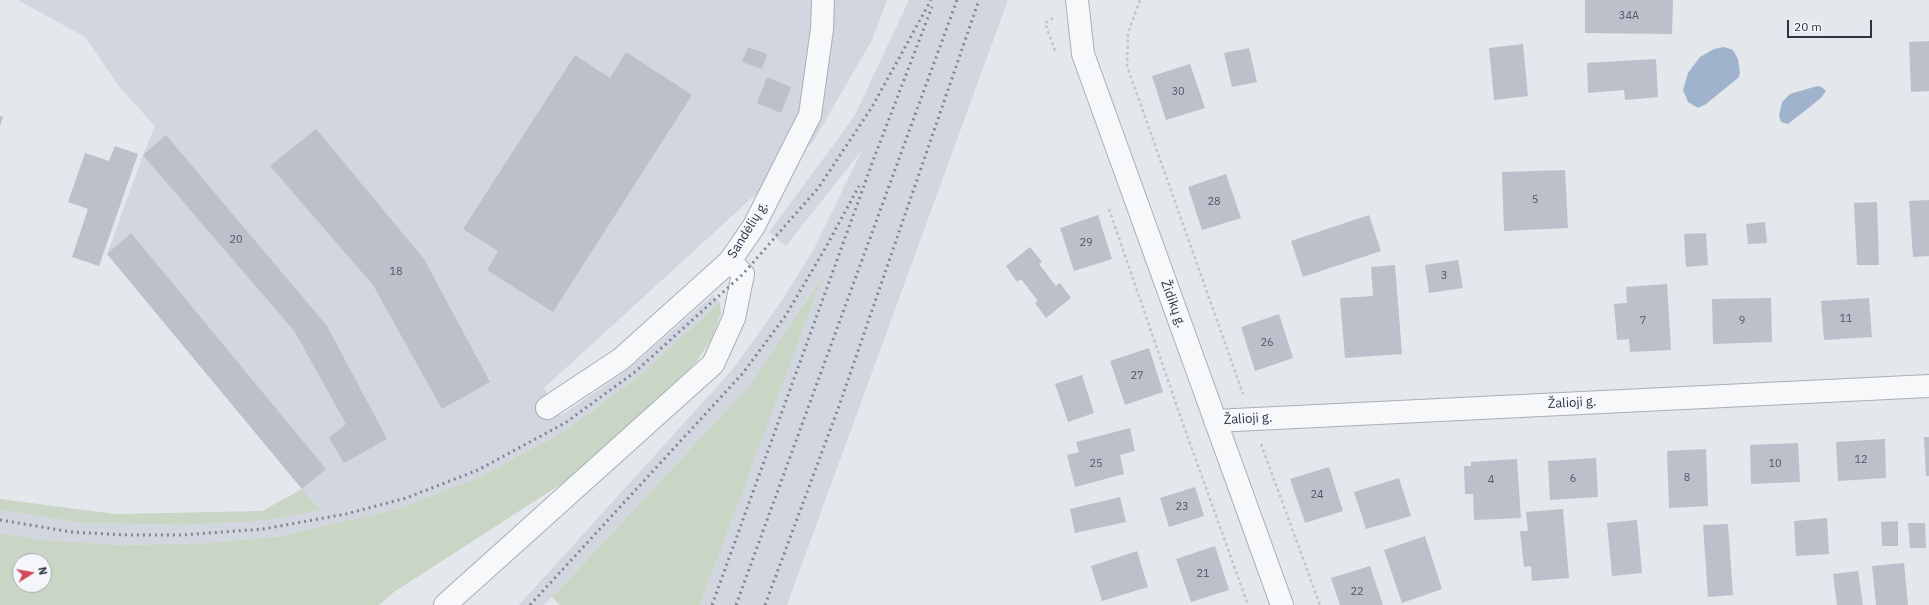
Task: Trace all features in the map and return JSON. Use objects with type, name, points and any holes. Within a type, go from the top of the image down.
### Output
[{"type":"street","name":"Sandėlių g.","points":[[547,408],[621,359],[730,261],[754,226],[810,115],[822,29],[823,0]]},
{"type":"street","name":"Židikų g.","points":[[1077,0],[1083,54],[1282,605]]},
{"type":"street","points":[[445,605],[713,364],[734,318],[743,274],[730,261]]},
{"type":"street","name":"Žalioji g.","points":[[1215,421],[1929,386]]},
{"type":"path","points":[[1140,0],[1128,33],[1127,66],[1252,419],[1320,605]]},
{"type":"shaded area","points":[[18,0],[887,0],[872,40],[813,142],[544,388],[561,416],[631,367],[713,295],[720,302],[639,376],[565,431],[478,478],[400,508],[282,536],[210,543],[122,545],[42,540],[0,533],[0,510],[83,523],[184,525],[260,521],[322,509],[302,489],[107,254],[155,126],[121,89],[85,37]]},
{"type":"shaded area","points":[[909,0],[1008,0],[787,605],[700,605],[821,277],[751,384],[544,605],[519,605],[733,369],[781,302],[814,249],[862,150],[786,246],[769,232],[854,117]]},
{"type":"green space","points":[[823,275],[700,605],[560,605],[552,597],[751,384]]},
{"type":"green space","points":[[720,302],[721,314],[712,338],[697,361],[658,401],[572,477],[394,592],[379,605],[0,605],[0,533],[42,540],[122,545],[210,543],[282,536],[400,508],[478,478],[565,431],[639,376]]},
{"type":"green space","points":[[302,489],[322,510],[260,521],[185,525],[83,523],[0,510],[0,499],[115,514],[262,511]]},
{"type":"water","points":[[1724,47],[1733,50],[1738,59],[1740,73],[1738,78],[1706,104],[1698,108],[1688,102],[1683,90],[1688,73],[1700,57],[1714,49]]},
{"type":"water","points":[[1817,86],[1822,87],[1826,91],[1821,98],[1788,124],[1781,122],[1779,116],[1782,102],[1790,94]]},
{"type":"building","points":[[1585,0],[1673,0],[1672,34],[1585,33]]},
{"type":"building","points":[[1929,41],[1929,91],[1911,92],[1909,42]]},
{"type":"building","points":[[1523,44],[1528,96],[1494,100],[1489,48]]},
{"type":"building","points":[[748,47],[767,54],[762,69],[742,62]]},
{"type":"building","points":[[1249,48],[1257,82],[1232,87],[1224,53]]},
{"type":"building","points":[[626,52],[692,95],[553,312],[487,270],[498,251],[463,229],[575,55],[610,78]]},
{"type":"building","points":[[1656,59],[1658,97],[1625,100],[1624,90],[1588,93],[1587,63]]},
{"type":"building","points":[[1190,64],[1205,108],[1166,120],[1152,76]]},
{"type":"building","points":[[767,77],[791,87],[781,113],[757,103]]},
{"type":"building","points":[[0,116],[3,117],[0,126]]},
{"type":"building","points":[[316,129],[424,259],[490,382],[442,409],[373,285],[270,166]]},
{"type":"building","points":[[166,135],[327,326],[387,439],[344,463],[329,438],[346,424],[295,332],[143,155]]},
{"type":"building","points":[[115,146],[138,154],[99,266],[72,257],[88,209],[68,202],[85,153],[109,161]]},
{"type":"building","points":[[1565,170],[1568,228],[1504,231],[1502,172]]},
{"type":"building","points":[[1226,174],[1241,218],[1202,230],[1188,187]]},
{"type":"building","points":[[1929,200],[1929,256],[1913,257],[1909,201]]},
{"type":"building","points":[[1877,202],[1879,265],[1857,265],[1854,203]]},
{"type":"building","points":[[1098,215],[1112,259],[1074,271],[1060,228]]},
{"type":"building","points":[[1369,215],[1381,251],[1303,277],[1291,241]]},
{"type":"building","points":[[1765,222],[1767,243],[1748,244],[1746,224]]},
{"type":"building","points":[[131,233],[326,469],[302,489],[107,254]]},
{"type":"building","points":[[1706,233],[1708,265],[1686,267],[1684,234]]},
{"type":"building","points":[[1030,247],[1042,262],[1039,264],[1056,286],[1060,283],[1071,298],[1046,318],[1035,303],[1038,301],[1021,279],[1017,282],[1006,266]]},
{"type":"building","points":[[1458,260],[1463,288],[1429,293],[1425,265]]},
{"type":"building","points":[[1395,265],[1402,354],[1345,358],[1340,298],[1373,296],[1371,267]]},
{"type":"building","points":[[1667,284],[1671,350],[1630,352],[1629,339],[1617,340],[1614,304],[1627,303],[1626,287]]},
{"type":"building","points":[[1771,298],[1772,342],[1713,344],[1712,299]]},
{"type":"building","points":[[1869,298],[1872,337],[1824,340],[1821,301]]},
{"type":"building","points":[[1279,314],[1293,358],[1255,371],[1241,327]]},
{"type":"building","points":[[1149,348],[1163,392],[1125,405],[1110,361]]},
{"type":"building","points":[[1082,375],[1094,413],[1068,422],[1055,384]]},
{"type":"building","points":[[1130,428],[1135,451],[1120,455],[1124,474],[1075,487],[1067,455],[1079,452],[1076,442]]},
{"type":"building","points":[[1924,437],[1929,437],[1929,476],[1926,476]]},
{"type":"building","points":[[1885,439],[1886,478],[1838,481],[1836,442]]},
{"type":"building","points":[[1798,443],[1800,482],[1751,484],[1750,445]]},
{"type":"building","points":[[1706,449],[1708,506],[1669,508],[1667,451]]},
{"type":"building","points":[[1596,458],[1598,497],[1550,500],[1548,461]]},
{"type":"building","points":[[1517,459],[1521,518],[1474,520],[1473,494],[1465,494],[1464,466],[1471,466],[1471,462]]},
{"type":"building","points":[[1329,467],[1343,511],[1305,523],[1290,479]]},
{"type":"building","points":[[1399,478],[1411,516],[1366,529],[1354,492]]},
{"type":"building","points":[[1195,487],[1204,516],[1169,527],[1160,498]]},
{"type":"building","points":[[1120,497],[1126,522],[1075,533],[1070,509]]},
{"type":"building","points":[[1563,509],[1569,578],[1532,581],[1531,566],[1524,567],[1520,531],[1528,531],[1526,512]]},
{"type":"building","points":[[1827,518],[1829,554],[1796,556],[1794,521]]},
{"type":"building","points":[[1637,520],[1642,573],[1612,576],[1607,523]]},
{"type":"building","points":[[1898,521],[1898,546],[1882,546],[1881,522]]},
{"type":"building","points":[[1908,523],[1925,523],[1926,548],[1910,548]]},
{"type":"building","points":[[1728,524],[1733,595],[1708,597],[1703,525]]},
{"type":"building","points":[[1425,536],[1442,589],[1402,603],[1384,550]]},
{"type":"building","points":[[1215,546],[1229,590],[1191,602],[1176,559]]},
{"type":"building","points":[[1137,551],[1148,587],[1102,601],[1091,566]]},
{"type":"building","points":[[1904,563],[1908,605],[1876,605],[1872,566]]},
{"type":"building","points":[[1370,566],[1383,605],[1340,605],[1331,578]]},
{"type":"building","points":[[1858,571],[1863,605],[1837,605],[1833,574]]},
{"type":"railway","points":[[0,520],[71,532],[128,535],[182,535],[263,529],[346,514],[406,498],[478,470],[565,423],[635,372],[743,274],[819,187],[872,107],[931,0]]},
{"type":"railway","points":[[736,605],[957,0]]},
{"type":"railway","points":[[765,605],[838,409],[979,0]]},
{"type":"railway","points":[[712,605],[874,158],[932,7]]},
{"type":"railway","points":[[530,605],[743,373],[786,315],[826,247],[859,186]]}]
